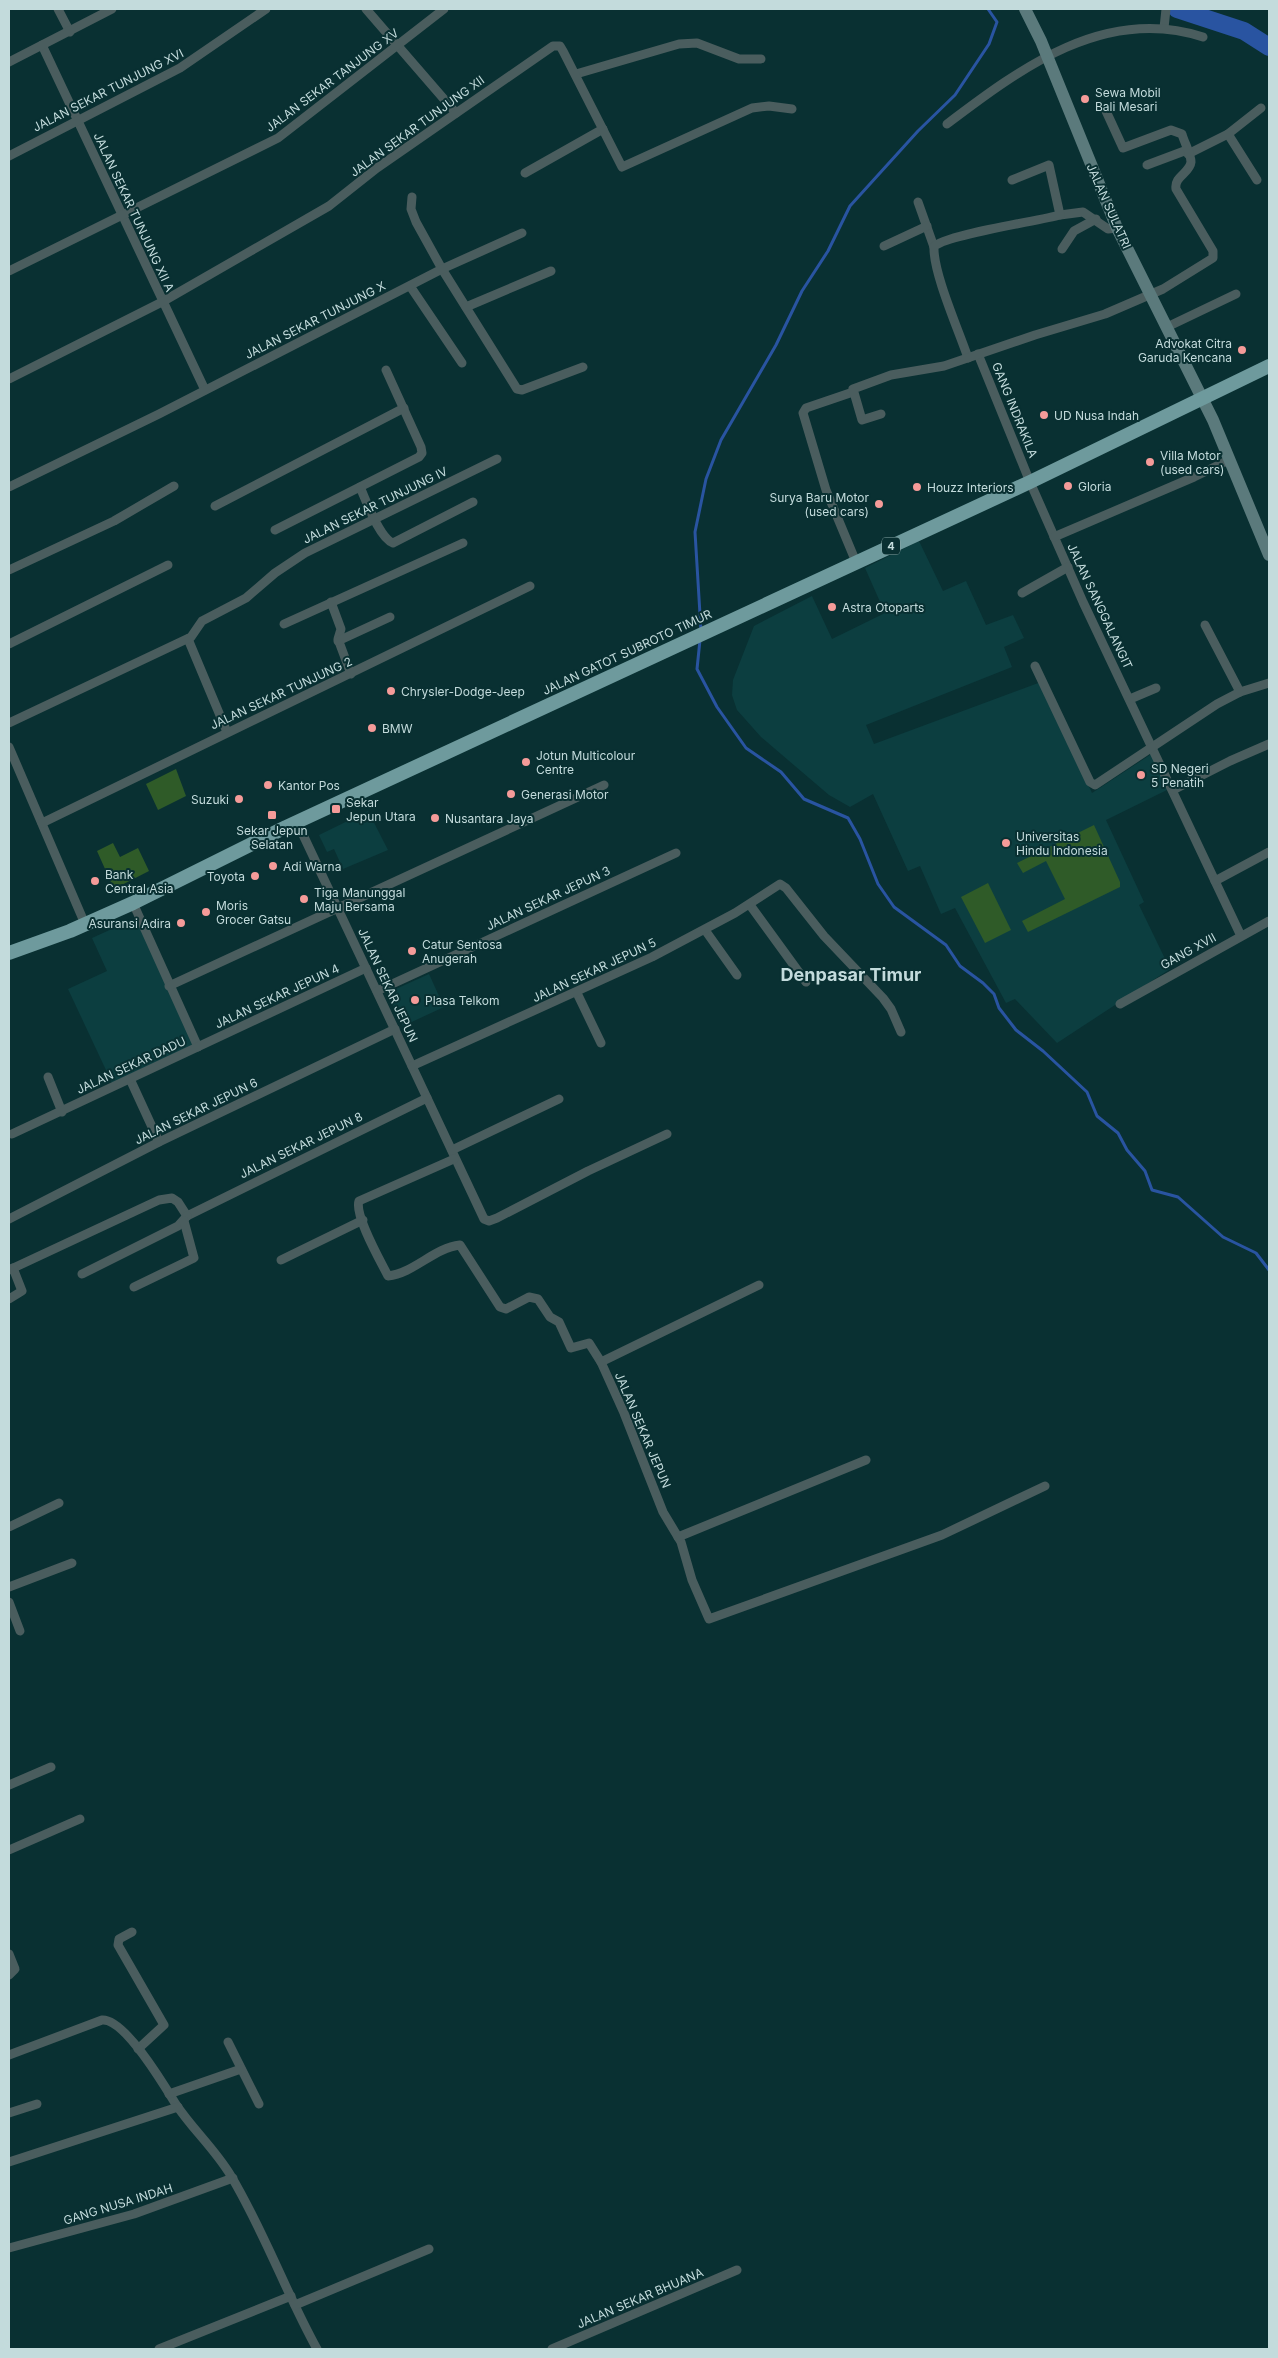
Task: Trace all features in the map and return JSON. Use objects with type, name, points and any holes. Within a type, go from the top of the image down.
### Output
[{"type":"highway","name":"4","points":[[1202,398],[1269,366]]},
{"type":"highway","name":"JALAN GATOT SUBROTO TIMUR","points":[[9,954],[86,924],[133,903],[297,822],[856,562],[1202,398]]},
{"type":"main road","name":"JALAN SULATRI","points":[[1025,9],[1041,41],[1117,228],[1152,294],[1213,420],[1268,550]]},
{"type":"street","points":[[58,9],[70,32]]},
{"type":"street","points":[[9,62],[112,9]]},
{"type":"street","name":"JALAN SEKAR TUNJUNG XVI","points":[[9,156],[180,68],[266,9]]},
{"type":"street","points":[[366,9],[456,114]]},
{"type":"street","name":"JALAN SEKAR TANJUNG XV","points":[[9,271],[278,138],[444,9]]},
{"type":"street","points":[[1164,28],[1166,10]]},
{"type":"street","points":[[947,124],[1046,56],[1113,31],[1164,28],[1203,37]]},
{"type":"street","points":[[576,74],[678,44],[697,43],[739,59],[760,59]]},
{"type":"street","name":"JALAN SEKAR TUNJUNG XII A","points":[[42,45],[205,390]]},
{"type":"street","name":"JALAN SEKAR TUNJUNG XII","points":[[9,379],[162,302],[329,206],[377,168],[553,46],[560,46],[576,74],[622,167],[752,108],[769,106],[792,110]]},
{"type":"street","points":[[1147,165],[1187,152],[1228,134],[1261,108]]},
{"type":"street","points":[[856,562],[822,478],[805,424],[804,410],[853,392],[853,389],[857,386],[891,375],[944,366],[1104,314],[1152,294],[1213,258],[1213,251],[1176,189],[1177,180],[1189,166],[1190,162],[1182,134],[1174,130],[1123,148],[1106,111]]},
{"type":"street","points":[[525,173],[603,129]]},
{"type":"street","points":[[1228,134],[1257,180]]},
{"type":"street","points":[[1012,180],[1046,165],[1050,166],[1060,215]]},
{"type":"street","points":[[412,197],[411,209],[413,216],[442,269],[517,389],[522,390],[583,367]]},
{"type":"street","points":[[918,202],[934,247],[934,254],[942,283],[968,358]]},
{"type":"street","points":[[934,247],[939,242],[972,233],[1083,212],[1096,219],[1108,229],[1117,228]]},
{"type":"street","points":[[1062,249],[1074,231],[1096,219]]},
{"type":"street","points":[[884,246],[927,226]]},
{"type":"street","name":"JALAN SEKAR TUNJUNG X","points":[[9,487],[160,414],[442,269],[522,233]]},
{"type":"street","points":[[466,307],[551,272]]},
{"type":"street","points":[[410,286],[462,363]]},
{"type":"street","points":[[1167,327],[1236,294]]},
{"type":"street","name":"GANG INDRAKILA","points":[[978,354],[1029,479]]},
{"type":"street","points":[[276,530],[419,457],[422,453],[386,370]]},
{"type":"street","points":[[853,392],[862,420],[881,414]]},
{"type":"street","points":[[215,506],[404,408]]},
{"type":"street","name":"JALAN SEKAR TUNJUNG IV","points":[[9,723],[188,639],[194,635],[196,626],[202,621],[246,598],[286,565],[333,538],[497,459]]},
{"type":"street","points":[[1054,537],[1194,478],[1229,460]]},
{"type":"street","name":"JALAN SANGGALANGIT","points":[[1029,479],[1054,537],[1241,936]]},
{"type":"street","points":[[9,570],[114,521],[174,486]]},
{"type":"street","points":[[360,487],[387,541],[393,543],[473,502]]},
{"type":"street","points":[[284,624],[463,543]]},
{"type":"street","points":[[9,644],[168,565]]},
{"type":"street","points":[[1022,593],[1068,567]]},
{"type":"street","name":"JALAN SEKAR TUNJUNG 2","points":[[42,822],[530,586]]},
{"type":"street","points":[[331,602],[341,629],[338,641],[351,674]]},
{"type":"street","points":[[338,641],[390,617]]},
{"type":"street","points":[[1205,625],[1240,692]]},
{"type":"street","points":[[188,639],[227,732]]},
{"type":"street","points":[[1035,666],[1090,782],[1097,784],[1153,745],[1240,692],[1269,684]]},
{"type":"street","points":[[1130,698],[1156,688]]},
{"type":"street","points":[[1173,790],[1230,761],[1269,744]]},
{"type":"street","points":[[9,747],[86,924]]},
{"type":"street","points":[[169,986],[604,785]]},
{"type":"street","name":"JALAN SEKAR JEPUN","points":[[297,822],[484,1219],[489,1221],[588,1170],[667,1134]]},
{"type":"street","points":[[1215,881],[1269,852]]},
{"type":"street","name":"JALAN SEKAR JEPUN 3","points":[[377,991],[676,853]]},
{"type":"street","name":"JALAN SEKAR JEPUN 5","points":[[412,1066],[577,993],[705,930],[750,905],[780,884],[786,888],[852,968],[883,998],[891,1009],[901,1032]]},
{"type":"street","name":"JALAN SEKAR DADU","points":[[12,1134],[198,1047],[133,903]]},
{"type":"street","points":[[750,905],[806,982]]},
{"type":"street","name":"GANG XVII","points":[[1120,1004],[1269,921]]},
{"type":"street","points":[[705,930],[737,975]]},
{"type":"street","name":"JALAN SEKAR JEPUN 4","points":[[198,1047],[366,968]]},
{"type":"street","points":[[577,993],[602,1043]]},
{"type":"street","name":"JALAN SEKAR JEPUN 6","points":[[9,1219],[159,1142],[395,1029]]},
{"type":"street","points":[[48,1077],[62,1112]]},
{"type":"street","points":[[130,1079],[159,1142]]},
{"type":"street","name":"JALAN SEKAR JEPUN 8","points":[[82,1274],[170,1230],[186,1218],[428,1098]]},
{"type":"street","points":[[453,1155],[559,1099]]},
{"type":"street","name":"JALAN SEKAR JEPUN","points":[[453,1155],[358,1201],[357,1206],[362,1220],[388,1276],[398,1274],[441,1252],[460,1245],[500,1307],[506,1309],[529,1297],[538,1299],[550,1318],[559,1322],[571,1348],[589,1344],[601,1362],[628,1421],[663,1512],[678,1537],[709,1619],[942,1535],[1045,1486]]},
{"type":"street","points":[[9,1299],[22,1290],[11,1269],[159,1200],[172,1198],[178,1202],[186,1218],[194,1258],[134,1287]]},
{"type":"street","points":[[281,1260],[362,1220]]},
{"type":"street","points":[[601,1362],[759,1285]]},
{"type":"street","points":[[678,1537],[866,1460]]},
{"type":"street","points":[[9,1527],[59,1503]]},
{"type":"street","points":[[9,1587],[72,1563]]},
{"type":"street","points":[[9,1602],[20,1631]]},
{"type":"street","points":[[9,1785],[51,1767]]},
{"type":"street","points":[[9,1850],[80,1819]]},
{"type":"street","points":[[132,1932],[119,1939],[118,1945],[164,2025],[138,2049]]},
{"type":"street","points":[[9,1954],[12,1972]]},
{"type":"street","points":[[9,2055],[106,2020],[112,2022],[138,2049],[178,2107],[219,2156],[292,2296],[317,2349]]},
{"type":"street","points":[[228,2042],[259,2104]]},
{"type":"street","points":[[169,2094],[241,2069]]},
{"type":"street","points":[[9,2113],[37,2104]]},
{"type":"street","points":[[9,2162],[178,2107]]},
{"type":"street","name":"GANG NUSA INDAH","points":[[9,2248],[134,2214],[232,2178]]},
{"type":"street","points":[[295,2305],[429,2249]]},
{"type":"street","name":"JALAN SEKAR BHUANA","points":[[552,2349],[737,2270]]},
{"type":"street","points":[[159,2349],[292,2296]]},
{"type":"shaded area","name":"Universitas Hindu Indonesia","points":[[919,541],[943,591],[966,581],[986,625],[1013,615],[1024,638],[1004,647],[1012,667],[866,725],[874,744],[1041,682],[1092,793],[1153,753],[1169,789],[1106,820],[1144,902],[1139,905],[1170,969],[1057,1043],[1015,999],[1006,1003],[955,908],[941,914],[920,866],[908,871],[873,794],[850,807],[829,795],[761,737],[737,710],[732,695],[733,680],[754,626],[812,596],[832,639],[885,613],[865,568]]},
{"type":"shaded area","points":[[368,811],[388,850],[343,869],[334,849],[327,852],[319,835]]},
{"type":"shaded area","points":[[136,918],[193,1045],[113,1085],[68,989],[107,971],[92,938]]},
{"type":"shaded area","name":"Plasa Telkom","points":[[429,974],[444,1007],[403,1026],[387,993]]},
{"type":"green space","points":[[176,769],[186,796],[158,810],[146,784]]},
{"type":"green space","points":[[1094,825],[1120,882],[1120,887],[1028,932],[1022,921],[1065,899],[1046,861],[1023,873],[1017,863]]},
{"type":"green space","points":[[113,843],[120,857],[138,848],[149,871],[114,889],[97,851]]},
{"type":"green space","points":[[988,883],[1011,930],[985,943],[961,897]]},
{"type":"waterway","points":[[701,631],[695,532],[706,479],[721,440],[776,345],[802,291],[828,251],[850,206],[918,131],[955,95],[989,44],[997,22],[988,9]]},
{"type":"waterway","points":[[1177,9],[1244,31],[1269,47]]},
{"type":"waterway","points":[[700,640],[697,669],[717,707],[746,748],[781,772],[804,799],[848,818],[860,839],[878,884],[894,907],[946,945],[960,966],[994,994],[999,1008],[1016,1030],[1043,1051],[1087,1092],[1097,1116],[1118,1133],[1127,1150],[1145,1171],[1152,1190],[1178,1197],[1223,1237],[1256,1253],[1269,1270]]},
{"type":"place","name":"Sewa Mobil Bali Mesari","points":[[1085,99]]},
{"type":"place","name":"Advokat Citra Garuda Kencana","points":[[1242,350]]},
{"type":"place","name":"UD Nusa Indah","points":[[1044,415]]},
{"type":"place","name":"Villa Motor (used cars)","points":[[1150,462]]},
{"type":"place","name":"Gloria","points":[[1068,486]]},
{"type":"place","name":"Houzz Interiors","points":[[917,487]]},
{"type":"place","name":"Surya Baru Motor (used cars)","points":[[879,504]]},
{"type":"place","name":"Astra Otoparts","points":[[832,607]]},
{"type":"place","name":"Chrysler-Dodge-Jeep","points":[[391,691]]},
{"type":"place","name":"BMW","points":[[372,728]]},
{"type":"place","name":"Jotun Multicolour Centre","points":[[526,762]]},
{"type":"place","name":"SD Negeri 5 Penatih","points":[[1141,775]]},
{"type":"place","name":"Kantor Pos","points":[[268,785]]},
{"type":"place","name":"Generasi Motor","points":[[511,794]]},
{"type":"place","name":"Suzuki","points":[[239,799]]},
{"type":"place","name":"Sekar Jepun Utara","points":[[336,809]]},
{"type":"place","name":"Sekar Jepun Selatan","points":[[272,815]]},
{"type":"place","name":"Nusantara Jaya","points":[[435,818]]},
{"type":"place","name":"Universitas Hindu Indonesia","points":[[1006,843]]},
{"type":"place","name":"Adi Warna","points":[[273,866]]},
{"type":"place","name":"Toyota","points":[[255,876]]},
{"type":"place","name":"Bank Central Asia","points":[[95,881]]},
{"type":"place","name":"Tiga Manunggal Maju Bersama","points":[[304,899]]},
{"type":"place","name":"Moris Grocer Gatsu","points":[[206,912]]},
{"type":"place","name":"Asuransi Adira","points":[[181,923]]},
{"type":"place","name":"Catur Sentosa Anugerah","points":[[412,951]]},
{"type":"place","name":"Plasa Telkom","points":[[415,1000]]},
{"type":"district","name":"Denpasar Timur","points":[[851,974]]}]
